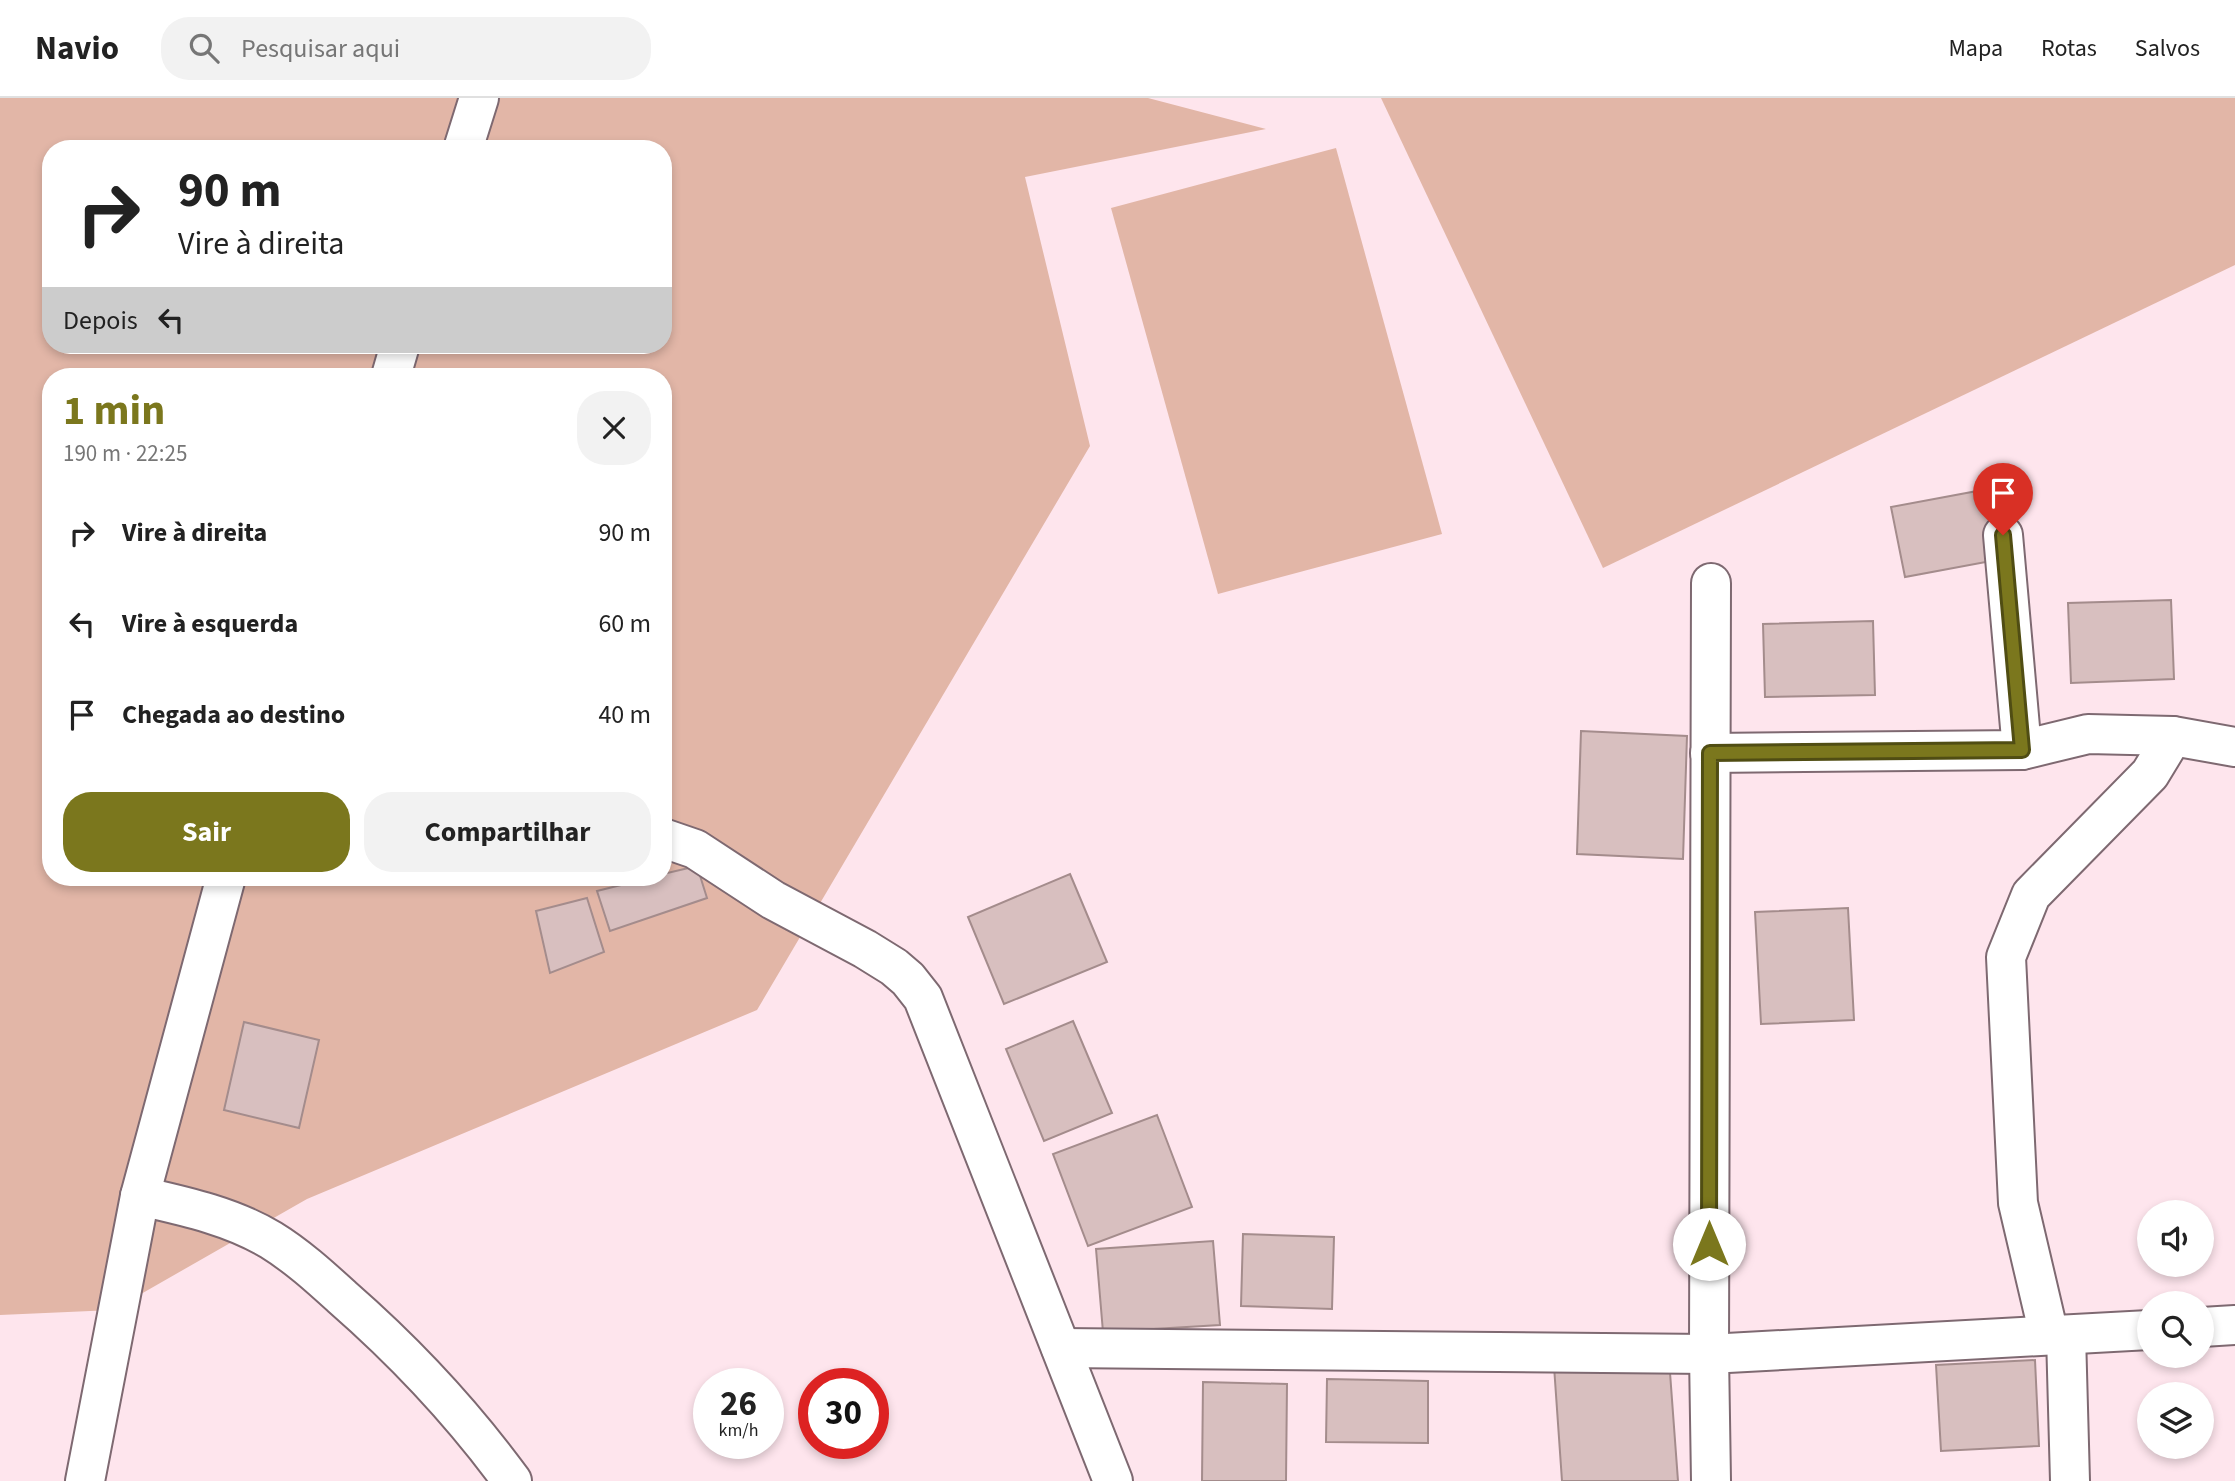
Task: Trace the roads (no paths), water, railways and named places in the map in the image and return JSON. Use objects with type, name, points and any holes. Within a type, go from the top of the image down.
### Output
[{"type":"street","points":[[466,140],[479,98]]},
{"type":"street","points":[[2003,535],[2022,750]]},
{"type":"street","points":[[1711,583],[1711,1481]]},
{"type":"street","points":[[1710,753],[2022,750],[2088,734],[2173,736],[2235,747]]},
{"type":"street","points":[[2070,1481],[2058,1335],[2018,1203],[2006,957],[2031,895],[2150,774],[2173,736]]},
{"type":"street","points":[[672,841],[695,849],[773,900],[894,967],[923,998],[1113,1481]]},
{"type":"street","points":[[85,1481],[140,1196],[224,886]]},
{"type":"street","points":[[140,1196],[185,1206],[228,1220],[270,1240],[311,1269],[385,1334],[482,1440],[512,1481]]},
{"type":"street","points":[[2214,1326],[2235,1325]]},
{"type":"street","points":[[1061,1348],[1709,1353],[2137,1331]]}]
